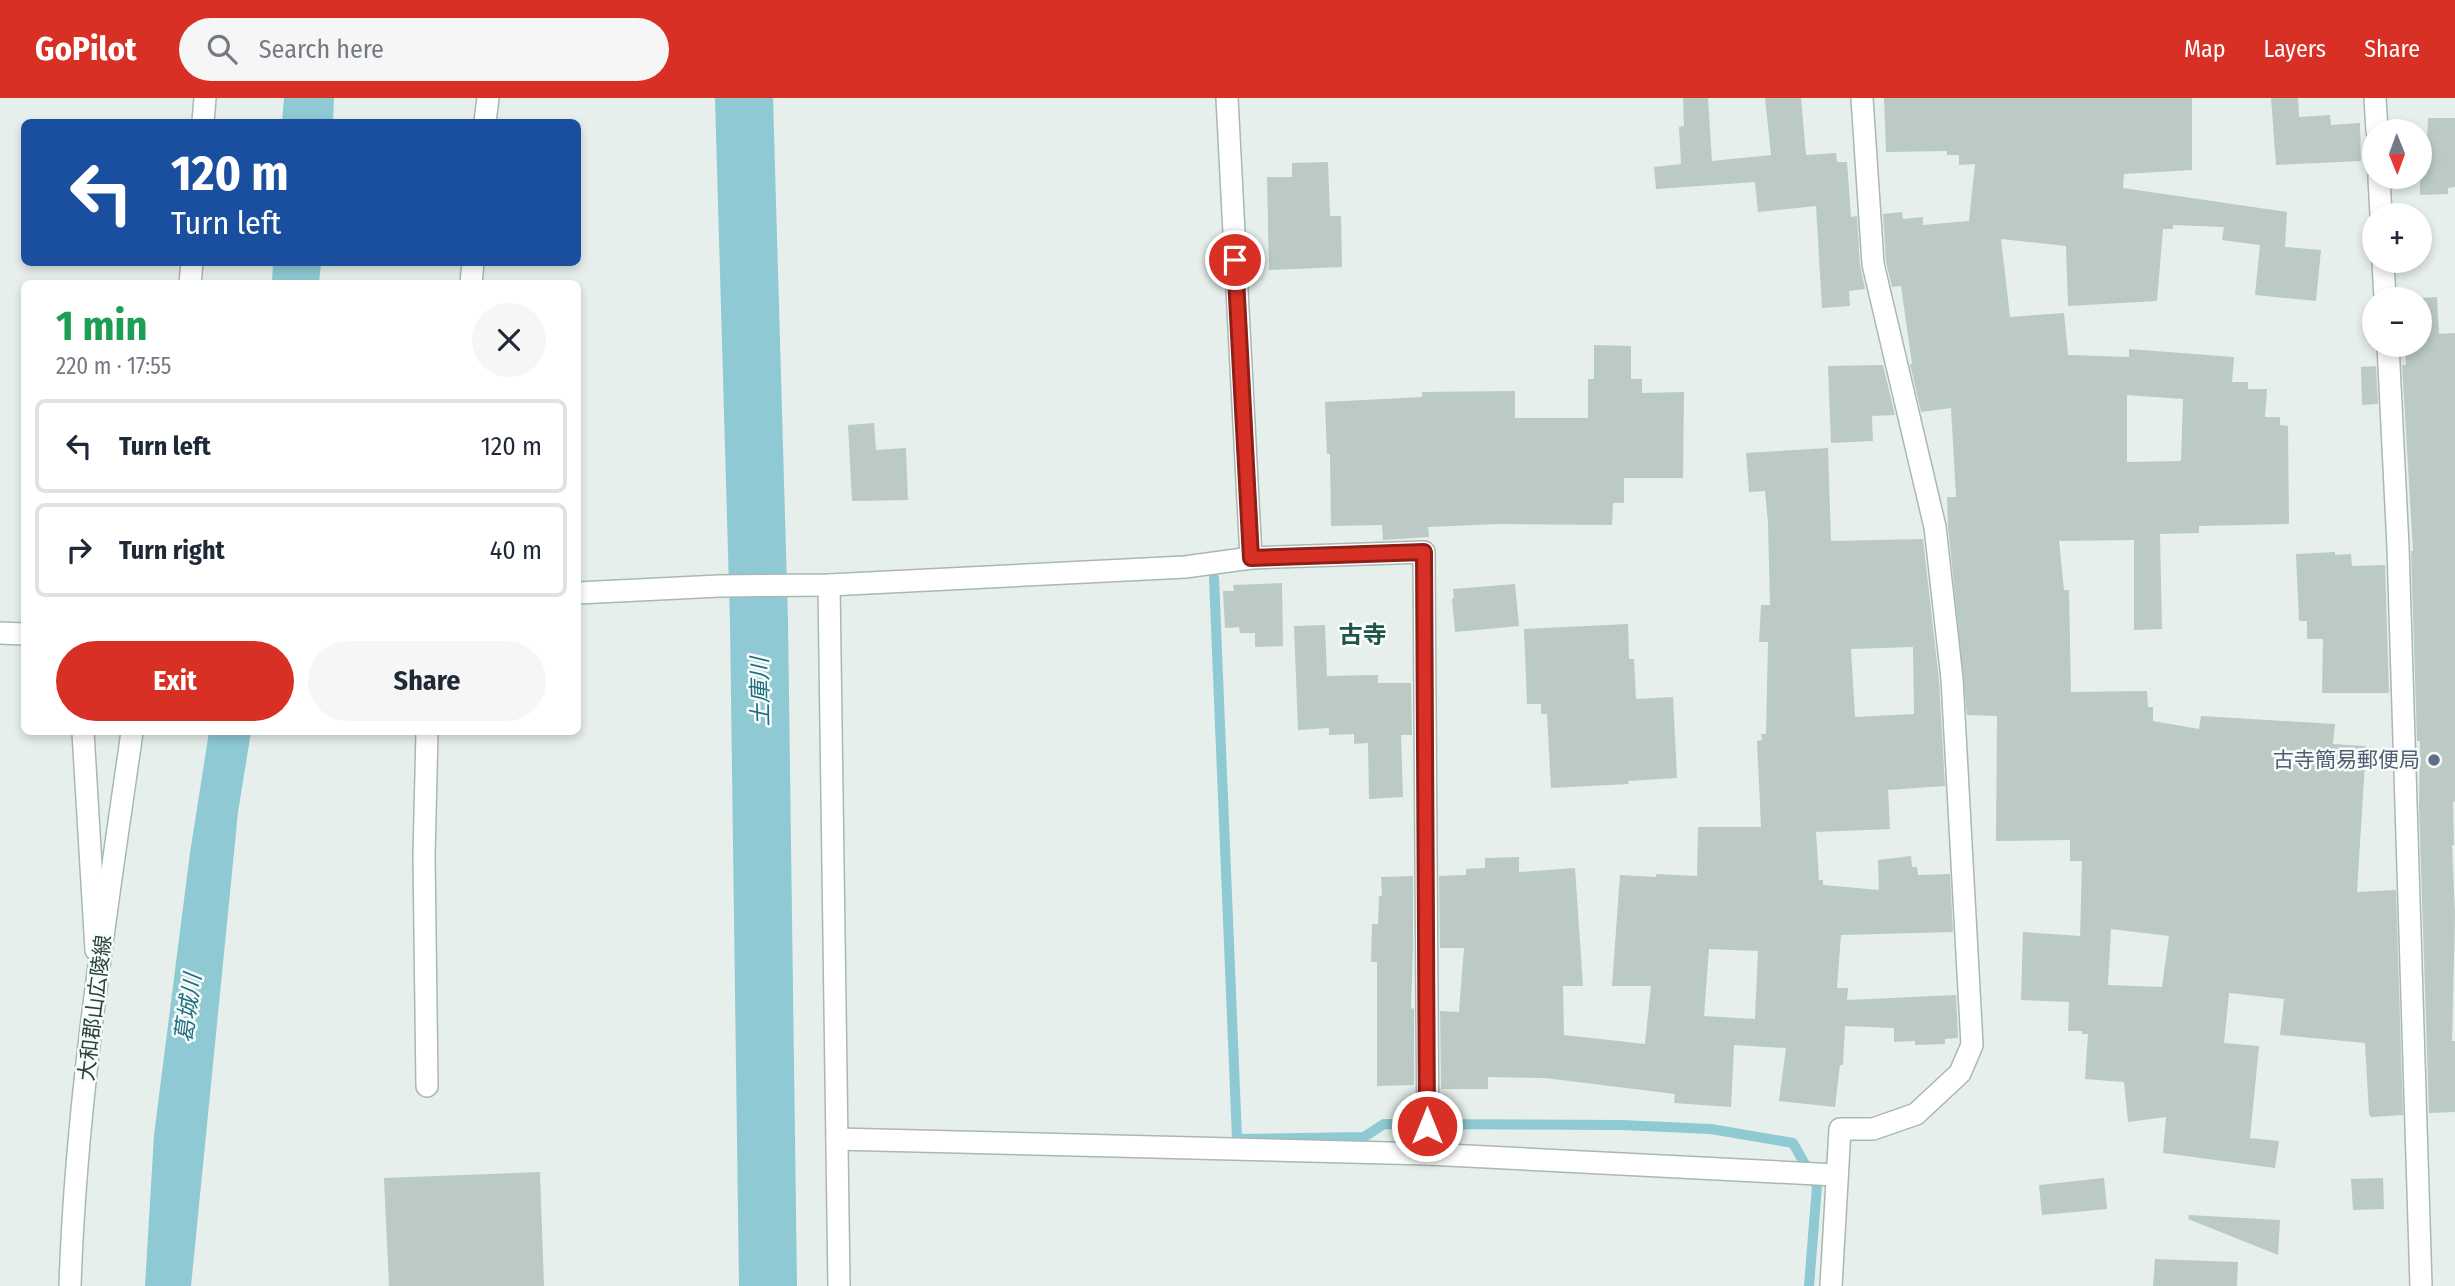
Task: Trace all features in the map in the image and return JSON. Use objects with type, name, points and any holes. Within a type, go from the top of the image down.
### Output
[{"type":"street","points":[[203,119],[205,98]]},
{"type":"street","points":[[485,119],[488,98]]},
{"type":"street","points":[[1227,98],[1251,558]]},
{"type":"street","points":[[1831,1286],[1840,1129],[1873,1129],[1916,1114],[1960,1073],[1972,1045],[1951,665],[1935,527],[1873,264],[1862,98]]},
{"type":"street","points":[[2375,98],[2376,119]]},
{"type":"street","points":[[2389,357],[2398,547],[2421,1286]]},
{"type":"street","points":[[581,593],[719,586],[829,585],[1185,567],[1251,558],[1424,552],[1428,1154]]},
{"type":"street","points":[[829,585],[839,1286]]},
{"type":"street","points":[[0,633],[21,634]]},
{"type":"street","points":[[83,735],[97,974]]},
{"type":"street","name":"大和郡山広陵線","points":[[70,1286],[80,1137],[97,974],[132,735]]},
{"type":"street","points":[[427,735],[424,856],[427,1086]]},
{"type":"street","points":[[836,1139],[1428,1154],[1836,1175]]},
{"type":"water","points":[[284,98],[334,98],[333,119],[282,119]]},
{"type":"water","points":[[273,266],[321,266],[319,280],[272,280]]},
{"type":"water","name":"葛城川","points":[[209,735],[251,735],[238,812],[191,1286],[145,1286],[154,1135],[190,853]]},
{"type":"building","points":[[1683,98],[1708,98],[1712,161],[1771,155],[1765,98],[1801,98],[1806,155],[1836,153],[1837,162],[1847,162],[1851,217],[1857,216],[1860,265],[1865,289],[1849,291],[1850,306],[1822,308],[1816,206],[1758,212],[1755,182],[1656,189],[1654,167],[1681,164],[1679,127],[1684,126]]},
{"type":"building","points":[[1884,98],[2192,98],[2192,170],[2124,174],[2123,188],[2287,212],[2285,247],[2321,250],[2316,301],[2255,295],[2260,245],[2222,240],[2224,227],[2173,225],[2173,229],[2163,229],[2157,301],[2068,306],[2066,246],[2001,239],[2010,317],[2064,313],[2068,355],[2129,357],[2129,349],[2234,357],[2232,382],[2248,382],[2248,389],[2267,389],[2265,417],[2280,417],[2280,425],[2288,426],[2289,524],[2199,526],[2199,533],[2160,534],[2162,629],[2134,630],[2134,540],[2059,541],[2064,590],[2069,590],[2071,692],[2147,691],[2148,707],[2153,707],[2153,721],[2199,729],[2201,716],[2335,724],[2333,744],[2366,746],[2357,892],[2396,890],[2403,1115],[2371,1117],[2369,1114],[2365,1043],[2280,1035],[2284,999],[2229,993],[2224,1043],[2259,1046],[2250,1138],[2279,1141],[2275,1168],[2163,1153],[2166,1117],[2128,1122],[2124,1082],[2085,1079],[2088,1034],[2068,1031],[2069,1002],[2021,1000],[2023,932],[2080,936],[2082,861],[2070,861],[2070,840],[1996,841],[1997,716],[1967,715],[1948,527],[1947,497],[1956,497],[1951,408],[1921,412],[1910,364],[1901,286],[1892,287],[1886,262],[1883,214],[1902,212],[1903,219],[1923,217],[1923,225],[1969,221],[1975,164],[1959,165],[1959,155],[1947,155],[1947,151],[1886,152]],"holes":[[[2127,395],[2183,399],[2181,461],[2127,462]],[[2111,929],[2169,936],[2162,987],[2108,985]]]},
{"type":"building","points":[[2271,98],[2298,98],[2299,117],[2330,115],[2331,125],[2360,123],[2361,161],[2276,165]]},
{"type":"building","points":[[2455,118],[2455,187],[2448,188],[2448,194],[2420,195],[2420,189],[2432,189],[2432,119],[2428,119]]},
{"type":"building","points":[[1328,162],[1330,216],[1341,216],[1342,267],[1269,270],[1267,177],[1292,177],[1292,163]]},
{"type":"building","points":[[2432,297],[2437,297],[2439,334],[2455,333],[2455,802],[2452,845],[2455,915],[2452,1041],[2455,1041],[2455,1112],[2429,1113],[2419,806],[2420,741],[2417,741],[2413,551],[2402,365],[2406,365],[2406,357],[2432,357]]},
{"type":"building","points":[[1594,345],[1631,346],[1631,379],[1642,379],[1642,393],[1684,392],[1683,478],[1624,478],[1624,503],[1613,503],[1612,525],[1498,524],[1428,527],[1429,537],[1383,540],[1382,525],[1331,526],[1330,454],[1327,454],[1325,402],[1422,397],[1422,392],[1515,391],[1515,418],[1588,418],[1588,379],[1594,379]]},
{"type":"building","points":[[1883,365],[1895,415],[1872,416],[1873,441],[1831,443],[1828,366]]},
{"type":"building","points":[[2376,366],[2378,404],[2362,405],[2361,367]]},
{"type":"building","points":[[874,423],[876,450],[906,448],[908,500],[852,501],[848,425]]},
{"type":"building","points":[[1828,448],[1831,541],[1923,539],[1939,680],[1945,786],[1888,790],[1890,829],[1816,832],[1819,880],[1823,880],[1823,885],[1879,890],[1878,860],[1911,856],[1912,867],[1917,867],[1918,875],[1950,874],[1953,932],[1841,935],[1837,988],[1848,988],[1847,1000],[1956,995],[1958,1038],[1945,1039],[1945,1044],[1915,1045],[1915,1041],[1894,1042],[1894,1028],[1845,1026],[1843,1065],[1840,1065],[1835,1107],[1779,1101],[1786,1048],[1734,1045],[1731,1107],[1674,1103],[1675,1094],[1545,1078],[1488,1077],[1488,1089],[1441,1089],[1440,1011],[1459,1012],[1464,948],[1440,948],[1439,876],[1466,875],[1466,869],[1485,868],[1485,858],[1519,857],[1519,872],[1575,868],[1583,986],[1563,986],[1564,1035],[1645,1044],[1651,986],[1612,986],[1620,875],[1697,876],[1698,827],[1761,827],[1757,741],[1762,740],[1761,734],[1766,734],[1768,642],[1759,642],[1761,605],[1770,605],[1768,523],[1765,491],[1749,492],[1746,453]],"holes":[[[1913,647],[1914,714],[1855,717],[1851,649]],[[1709,949],[1758,951],[1755,1019],[1704,1016]]]},
{"type":"building","points":[[2335,552],[2335,555],[2351,554],[2352,566],[2385,565],[2389,693],[2322,693],[2323,639],[2307,639],[2307,621],[2299,621],[2296,554]]},
{"type":"building","points":[[1282,583],[1283,646],[1255,647],[1255,633],[1240,633],[1239,627],[1225,628],[1223,591],[1234,591],[1233,585]]},
{"type":"building","points":[[1515,584],[1519,626],[1455,632],[1453,589]]},
{"type":"building","points":[[1628,624],[1629,659],[1634,659],[1636,699],[1673,697],[1677,778],[1628,781],[1629,784],[1551,788],[1547,714],[1541,714],[1541,704],[1527,704],[1524,629]]},
{"type":"building","points":[[1325,625],[1327,676],[1378,675],[1378,683],[1411,683],[1412,735],[1401,735],[1403,797],[1369,799],[1368,743],[1354,744],[1354,734],[1329,735],[1329,728],[1298,730],[1294,626]]},
{"type":"building","points":[[1413,876],[1411,1008],[1414,1009],[1414,1085],[1377,1086],[1377,962],[1371,962],[1372,924],[1378,924],[1379,896],[1382,896],[1381,877]]},
{"type":"building","points":[[540,1172],[544,1286],[389,1286],[384,1178]]},
{"type":"building","points":[[2104,1178],[2107,1209],[2042,1215],[2039,1185]]},
{"type":"building","points":[[2383,1178],[2384,1209],[2353,1210],[2351,1179]]},
{"type":"building","points":[[2189,1215],[2280,1220],[2278,1255],[2188,1219]]},
{"type":"building","points":[[2155,1259],[2238,1262],[2237,1286],[2153,1286]]},
{"type":"waterway","name":"土庫川","points":[[744,98],[759,622],[768,1286]]},
{"type":"waterway","points":[[1214,578],[1237,1139],[1364,1137],[1384,1124],[1621,1125],[1711,1129],[1793,1143],[1817,1186],[1809,1286]]},
{"type":"place","name":"古寺簡易郵便局","points":[[2434,760]]},
{"type":"district","name":"古寺","points":[[1363,635]]},
{"type":"route","points":[[1235,260],[1251,558],[1424,552],[1427,1126]]}]
